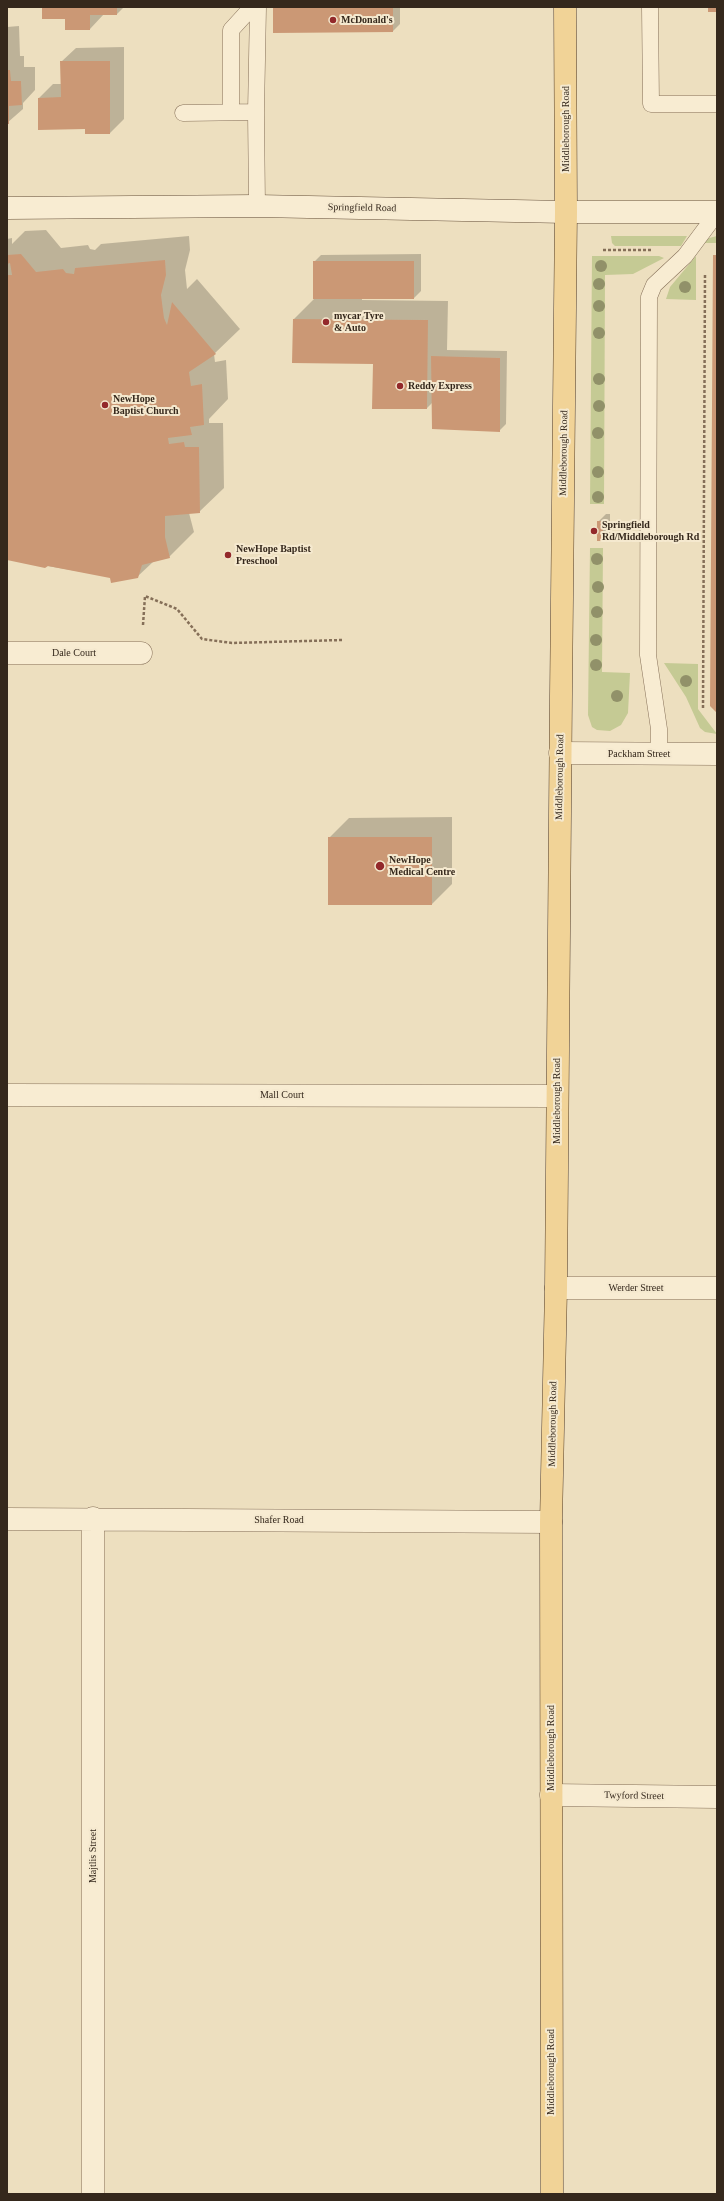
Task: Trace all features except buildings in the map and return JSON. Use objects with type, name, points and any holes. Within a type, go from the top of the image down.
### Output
[{"type":"main road","name":"Middleborough Road","points":[[552,2194],[551,1522],[556,1288],[566,212],[565,7]]},
{"type":"street","name":"Springfield Road","points":[[7,208],[257,206],[566,212],[717,213]]},
{"type":"street","name":"Dale Court","points":[[7,653],[141,653]]},
{"type":"street","name":"Packham Street","points":[[560,753],[717,754]]},
{"type":"street","name":"Mall Court","points":[[7,1095],[557,1096]]},
{"type":"street","name":"Werder Street","points":[[556,1288],[717,1288]]},
{"type":"street","name":"Shafer Road","points":[[7,1519],[93,1518],[551,1522]]},
{"type":"street","name":"Majtlis Street","points":[[92,2194],[93,1518]]},
{"type":"street","name":"Twyford Street","points":[[551,1795],[717,1797]]},
{"type":"lane","points":[[231,112],[231,30],[252,7]]},
{"type":"lane","points":[[257,206],[256,112],[258,7]]},
{"type":"lane","points":[[650,7],[651,104],[717,104]]},
{"type":"lane","points":[[184,113],[256,112]]},
{"type":"lane","points":[[659,754],[659,729],[648,655],[649,297],[654,285],[685,256],[717,213]]},
{"type":"path","points":[[603,250],[654,250]]},
{"type":"path","points":[[703,708],[705,266]]},
{"type":"path","points":[[141,653],[145,596],[176,609],[202,639],[232,643],[342,640]]},
{"type":"green space","points":[[611,236],[687,236],[681,246],[615,246],[612,243]]},
{"type":"green space","points":[[717,236],[717,243],[703,243],[709,238]]},
{"type":"green space","points":[[592,256],[659,256],[664,258],[633,274],[605,275],[604,504],[590,504]]},
{"type":"green space","points":[[696,256],[696,300],[666,299],[670,287]]},
{"type":"green space","points":[[590,548],[603,548],[602,672],[630,673],[628,713],[621,725],[610,731],[597,730],[592,727],[588,715]]},
{"type":"green space","points":[[664,663],[698,664],[698,709],[717,734],[705,732],[700,728],[686,697]]},
{"type":"place","name":"McDonald's","points":[[333,20]]},
{"type":"place","name":"mycar Tyre & Auto","points":[[326,322]]},
{"type":"place","name":"Reddy Express","points":[[400,386]]},
{"type":"place","name":"NewHope Baptist Church","points":[[105,405]]},
{"type":"place","name":"Springfield Rd/Middleborough Rd","points":[[594,531]]},
{"type":"place","name":"NewHope Baptist Preschool","points":[[228,555]]},
{"type":"place","name":"NewHope Medical Centre","points":[[380,866]]}]
